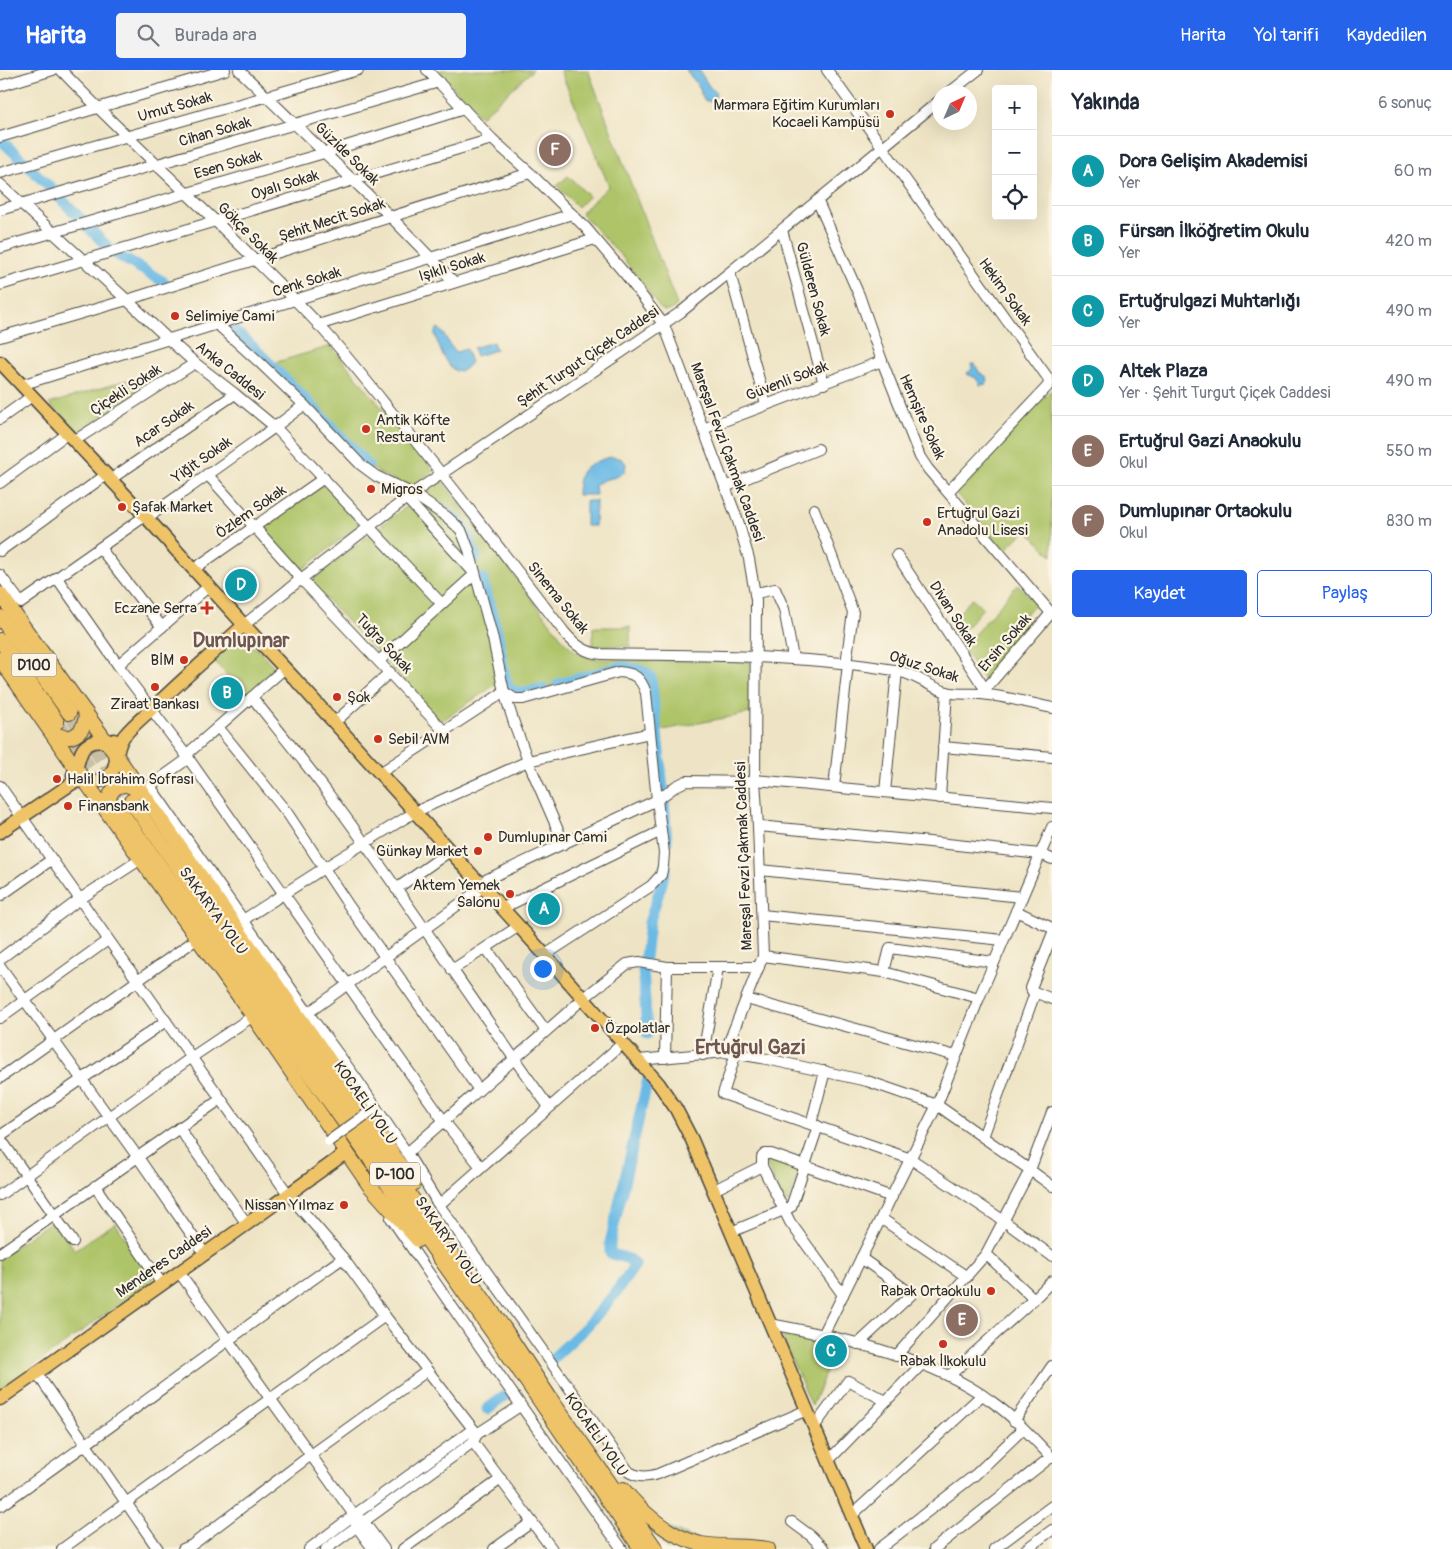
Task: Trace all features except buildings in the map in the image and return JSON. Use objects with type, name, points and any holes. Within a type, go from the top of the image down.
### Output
[{"type":"highway","points":[[0,594],[108,743],[136,796],[389,1147],[504,1328]]},
{"type":"highway","name":"D100","points":[[0,617],[58,722]]},
{"type":"highway","name":"D100","points":[[0,640],[58,722]]},
{"type":"highway","points":[[1,664],[58,722],[64,752],[75,778],[96,797],[141,859],[253,1016],[369,1185],[460,1287]]},
{"type":"highway","points":[[58,722],[56,735],[70,737],[83,727],[86,712]]},
{"type":"highway","points":[[114,822],[108,808],[111,793],[123,785],[133,787],[136,796]]},
{"type":"highway","name":"KOCAELİ YOLU","points":[[136,796],[656,1549]]},
{"type":"highway","name":"SAKARYA YOLU","points":[[119,809],[329,1100],[640,1549]]},
{"type":"highway","points":[[550,1398],[628,1496],[662,1526],[686,1539],[702,1544],[768,1549]]},
{"type":"main road","points":[[0,362],[335,722],[660,1084],[692,1140],[866,1549]]},
{"type":"main road","points":[[75,778],[95,782],[107,778],[115,769],[116,755],[124,737],[244,625]]},
{"type":"main road","points":[[0,832],[21,815],[75,778],[79,756],[85,747],[95,742],[108,743],[124,737]]},
{"type":"main road","points":[[0,826],[21,815]]},
{"type":"main road","name":"Menderes Caddesi","points":[[0,1399],[347,1152]]},
{"type":"street","points":[[0,86],[53,70]]},
{"type":"street","name":"Gökçe Sokak","points":[[61,70],[97,108],[157,164],[296,301],[338,346],[442,473]]},
{"type":"street","points":[[0,137],[225,70]]},
{"type":"street","name":"Güzide Sokak","points":[[239,70],[454,282]]},
{"type":"street","name":"Umut Sokak","points":[[0,173],[358,70]]},
{"type":"street","points":[[827,70],[882,148]]},
{"type":"street","points":[[959,85],[978,70]]},
{"type":"street","name":"Mareşal Fevzi Çakmak Caddesi","points":[[430,71],[492,139],[572,214],[626,275],[664,325],[743,538],[756,594],[755,781],[763,956],[725,1052]]},
{"type":"street","name":"Cihan Sokak","points":[[0,210],[439,82]]},
{"type":"street","name":"Şehit Turgut Çiçek Caddesi","points":[[244,625],[370,526],[442,473],[664,325],[818,202],[932,107]]},
{"type":"street","name":"Esen Sokak","points":[[0,248],[324,153],[464,109]]},
{"type":"street","name":"Oyalı Sokak","points":[[0,285],[492,139]]},
{"type":"street","name":"Hekim Sokak","points":[[882,148],[1048,378],[1049,383],[948,492]]},
{"type":"street","name":"Şehit Mecit Sokak","points":[[0,337],[127,300],[530,173]]},
{"type":"street","name":"Anka Caddesi","points":[[0,184],[195,363],[275,427],[442,604]]},
{"type":"street","name":"Hemşire Sokak","points":[[818,202],[858,295],[920,457],[928,469],[1052,613]]},
{"type":"street","name":"Cenk Sokak","points":[[22,385],[572,214]]},
{"type":"street","name":"Gülderen Sokak","points":[[782,230],[824,384]]},
{"type":"street","name":"Işıklı Sokak","points":[[318,325],[595,239]]},
{"type":"street","points":[[730,273],[766,405]]},
{"type":"street","points":[[217,324],[304,405],[361,465],[376,476],[447,517],[461,530],[467,543],[493,639],[504,692],[528,761],[564,844]]},
{"type":"street","name":"Güvenli Sokak","points":[[703,430],[882,361]]},
{"type":"street","name":"Çiçekli Sokak","points":[[0,483],[195,363]]},
{"type":"street","name":"Acar Sokak","points":[[0,551],[108,477],[235,394]]},
{"type":"street","points":[[0,419],[32,396]]},
{"type":"street","name":"Yiğit Sokak","points":[[0,575],[22,603],[304,405]]},
{"type":"street","points":[[725,487],[818,450]]},
{"type":"street","name":"Sinema Sokak","points":[[442,473],[565,633],[579,647],[593,653],[602,654],[755,657]]},
{"type":"street","name":"Tuğra Sokak","points":[[207,474],[301,579],[444,731]]},
{"type":"street","name":"Özlem Sokak","points":[[194,569],[324,478]]},
{"type":"street","points":[[410,496],[475,574]]},
{"type":"street","points":[[814,509],[853,612],[834,787]]},
{"type":"street","points":[[100,548],[162,627]]},
{"type":"street","name":"Divan Sokak","points":[[897,555],[983,692]]},
{"type":"street","points":[[379,661],[475,574]]},
{"type":"street","points":[[57,578],[118,665],[188,757],[443,1120],[481,1167]]},
{"type":"street","points":[[118,665],[209,586]]},
{"type":"street","points":[[756,594],[775,589],[784,609],[793,658]]},
{"type":"street","name":"Ersin Sokak","points":[[983,692],[1052,613]]},
{"type":"street","name":"Oğuz Sokak","points":[[755,657],[793,658],[897,671],[947,692],[965,694],[983,692],[1052,708]]},
{"type":"street","points":[[285,668],[218,726],[188,757],[150,786],[308,1013],[356,1078],[407,1153],[439,1205],[624,1467],[631,1474],[644,1477],[658,1474],[807,1410]]},
{"type":"street","points":[[885,792],[897,671]]},
{"type":"street","points":[[335,722],[390,672]]},
{"type":"street","points":[[504,692],[514,699],[523,699],[619,672],[636,676],[643,683],[646,693],[664,853],[661,875],[655,883],[545,955]]},
{"type":"street","points":[[380,773],[504,692]]},
{"type":"street","points":[[940,798],[947,692]]},
{"type":"street","points":[[252,697],[309,768],[365,844],[548,1107]]},
{"type":"street","points":[[218,726],[288,814],[479,1090]]},
{"type":"street","points":[[243,920],[415,812],[528,761],[650,733]]},
{"type":"street","points":[[943,747],[1052,756]]},
{"type":"street","points":[[308,1013],[424,930],[481,885],[657,800],[686,781],[755,781],[1052,808]]},
{"type":"street","points":[[0,786],[288,1194],[343,1258],[428,1371],[474,1435],[500,1479],[552,1549]]},
{"type":"street","points":[[758,826],[920,840],[1040,854],[1052,859]]},
{"type":"street","points":[[823,1335],[937,1105],[979,998],[1052,827]]},
{"type":"street","points":[[503,908],[661,831]]},
{"type":"street","points":[[396,889],[450,852]]},
{"type":"street","points":[[0,959],[80,899],[141,859]]},
{"type":"street","points":[[0,896],[51,860]]},
{"type":"street","points":[[760,870],[1022,897]]},
{"type":"street","points":[[1016,911],[1052,928]]},
{"type":"street","points":[[762,915],[1003,940]]},
{"type":"street","points":[[452,970],[519,926]]},
{"type":"street","points":[[1052,935],[1032,985],[1032,991],[1052,999]]},
{"type":"street","points":[[0,1078],[198,938]]},
{"type":"street","points":[[0,1018],[108,940]]},
{"type":"street","points":[[486,948],[546,1031]]},
{"type":"street","points":[[884,972],[890,948],[994,962]]},
{"type":"street","points":[[763,956],[884,972],[979,998]]},
{"type":"street","points":[[407,1153],[584,998],[620,969],[633,962],[667,968],[759,967]]},
{"type":"street","points":[[0,966],[205,1254]]},
{"type":"street","points":[[703,1055],[718,967]]},
{"type":"street","points":[[665,1058],[667,968]]},
{"type":"street","points":[[983,1137],[1035,993]]},
{"type":"street","points":[[746,999],[956,1056]]},
{"type":"street","points":[[0,1195],[192,1057],[253,1016]]},
{"type":"street","points":[[73,1242],[0,1137],[166,1021]]},
{"type":"street","points":[[439,1205],[548,1107],[623,1043]]},
{"type":"street","points":[[639,1060],[725,1052],[736,1053],[867,1081],[937,1105],[1052,1186]]},
{"type":"street","points":[[736,1053],[723,1094],[910,1159],[1004,1221],[1052,1256]]},
{"type":"street","points":[[731,1232],[792,1206],[805,1166],[825,1071]]},
{"type":"street","points":[[0,1253],[221,1099]]},
{"type":"street","points":[[329,1141],[371,1111]]},
{"type":"street","points":[[896,1356],[986,1254],[1030,1170],[1052,1112]]},
{"type":"street","points":[[179,1128],[247,1224]]},
{"type":"street","points":[[389,1147],[439,1205]]},
{"type":"street","points":[[843,1295],[790,1222],[762,1166],[762,1157],[768,1153],[892,1197]]},
{"type":"street","points":[[714,1190],[762,1166]]},
{"type":"street","points":[[369,1185],[520,1406],[622,1549]]},
{"type":"street","points":[[94,1186],[162,1284]]},
{"type":"street","points":[[882,1219],[966,1277]]},
{"type":"street","points":[[986,1254],[1034,1299]]},
{"type":"street","points":[[0,1506],[343,1258]]},
{"type":"street","points":[[858,1344],[912,1294],[861,1258]]},
{"type":"street","points":[[179,1272],[354,1515],[373,1549]]},
{"type":"street","points":[[949,1376],[1052,1281]]},
{"type":"street","points":[[62,1549],[385,1316]]},
{"type":"street","points":[[770,1324],[858,1344],[949,1376],[1002,1409],[1052,1458],[934,1549]]},
{"type":"street","points":[[828,1461],[921,1365]]},
{"type":"street","points":[[1014,1421],[1052,1366]]},
{"type":"street","points":[[183,1549],[192,1545],[311,1455],[428,1371]]},
{"type":"street","points":[[36,1372],[158,1549]]},
{"type":"street","points":[[814,1427],[848,1381],[886,1401]]},
{"type":"street","points":[[852,1515],[982,1395]]},
{"type":"street","points":[[309,1549],[354,1515],[520,1406]]},
{"type":"street","points":[[879,1549],[975,1475],[1022,1429]]},
{"type":"street","points":[[326,1549],[474,1435]]},
{"type":"street","points":[[403,1549],[500,1479]]},
{"type":"street","points":[[994,1549],[1052,1506]]},
{"type":"street","points":[[494,1549],[532,1522]]},
{"type":"street","points":[[792,1522],[811,1536],[824,1549]]},
{"type":"street","points":[[360,1524],[384,1549]]},
{"type":"street","points":[[1026,1549],[1052,1530]]},
{"type":"green space","points":[[441,70],[533,70],[481,117],[439,72]]},
{"type":"green space","points":[[560,70],[588,70],[677,305],[671,310],[664,311],[660,308],[623,258],[581,213],[609,186]]},
{"type":"green space","points":[[568,176],[589,196],[578,207],[557,186]]},
{"type":"green space","points":[[331,346],[434,471],[409,487],[379,473],[367,464],[270,364]]},
{"type":"green space","points":[[127,380],[138,394],[76,433],[49,404]]},
{"type":"green space","points":[[1051,390],[1052,556],[1026,530],[1004,551],[954,491]]},
{"type":"green space","points":[[442,481],[564,641],[575,651],[595,659],[750,661],[750,713],[658,731],[651,677],[638,669],[612,668],[533,691],[515,692],[505,678],[440,722],[391,667],[310,582],[392,517]]},
{"type":"green space","points":[[325,483],[360,524],[300,570],[263,528]]},
{"type":"green space","points":[[1018,584],[1036,603],[1025,615],[1036,625],[986,683],[959,642],[967,643]]},
{"type":"green space","points":[[972,598],[983,608],[965,629],[954,619]]},
{"type":"green space","points":[[593,627],[630,627],[630,646],[593,646]]},
{"type":"green space","points":[[235,641],[254,647],[276,669],[246,696],[214,661]]},
{"type":"green space","points":[[767,1157],[801,1168],[788,1202],[783,1202],[765,1160]]},
{"type":"green space","points":[[53,1220],[75,1250],[115,1223],[154,1279],[0,1390],[0,1257]]},
{"type":"green space","points":[[792,1332],[837,1344],[812,1406],[783,1340],[785,1334]]},
{"type":"green space","points":[[645,1519],[722,1549],[666,1549]]},
{"type":"water","points":[[686,70],[699,70],[716,93],[714,100],[711,102],[704,100],[700,88]]},
{"type":"water","points":[[438,328],[451,347],[457,352],[466,349],[471,362],[464,369],[458,371],[448,364],[435,335]]},
{"type":"water","points":[[493,342],[496,350],[476,356],[473,348]]},
{"type":"water","points":[[971,364],[975,364],[979,372],[987,377],[988,381],[986,384],[980,385],[976,378],[967,374],[972,370]]},
{"type":"water","points":[[609,457],[617,457],[623,460],[626,464],[625,471],[595,486],[596,495],[577,495],[579,479],[584,469]]},
{"type":"water","points":[[586,501],[596,501],[595,526],[586,526]]},
{"type":"waterway","points":[[2,141],[24,162]]},
{"type":"waterway","points":[[30,168],[53,190]]},
{"type":"waterway","points":[[60,198],[82,220]]},
{"type":"waterway","points":[[87,226],[110,249]]},
{"type":"waterway","points":[[116,254],[164,282]]},
{"type":"waterway","points":[[227,326],[246,340],[368,465]]},
{"type":"waterway","points":[[441,508],[456,519],[465,529],[476,558]]},
{"type":"waterway","points":[[482,578],[498,635],[505,677],[509,688],[517,693],[543,688]]},
{"type":"waterway","points":[[558,684],[619,667],[641,670],[651,677],[667,842]]},
{"type":"waterway","points":[[645,958],[649,923],[666,866]]},
{"type":"waterway","points":[[643,968],[647,1034]]},
{"type":"waterway","points":[[551,1360],[585,1328],[614,1295],[635,1265],[626,1258],[610,1253],[610,1243],[648,1079]]},
{"type":"waterway","points":[[487,1409],[505,1396]]},
{"type":"tunnel","points":[[69,713],[131,801]]},
{"type":"tunnel","points":[[57,722],[116,805]]},
{"type":"place","name":"Marmara Eğitim Kurumları Kocaeli Kampüsü","points":[[890,114]]},
{"type":"place","name":"Dumlupınar Ortaokulu","points":[[555,150]]},
{"type":"place","name":"Selimiye Cami","points":[[175,316]]},
{"type":"place","name":"Antik Köfte Restaurant","points":[[366,429]]},
{"type":"place","name":"Migros","points":[[371,489]]},
{"type":"place","name":"Şafak Market","points":[[122,507]]},
{"type":"place","name":"Ertuğrul Gazi Anadolu Lisesi","points":[[927,522]]},
{"type":"place","name":"Altek Plaza","points":[[241,585]]},
{"type":"place","name":"Eczane Serra","points":[[207,608]]},
{"type":"place","name":"BİM","points":[[184,660]]},
{"type":"place","name":"Ziraat Bankası","points":[[155,687]]},
{"type":"place","name":"Fürsan İlköğretim Okulu","points":[[227,693]]},
{"type":"place","name":"Şok","points":[[337,697]]},
{"type":"place","name":"Sebil AVM","points":[[378,739]]},
{"type":"place","name":"Halil İbrahim Sofrası","points":[[57,779]]},
{"type":"place","name":"Finansbank","points":[[68,806]]},
{"type":"place","name":"Dumlupınar Cami","points":[[488,837]]},
{"type":"place","name":"Günkay Market","points":[[478,851]]},
{"type":"place","name":"Aktem Yemek Salonu","points":[[510,894]]},
{"type":"place","name":"Dora Gelişim Akademisi","points":[[544,909]]},
{"type":"place","name":"Özpolatlar","points":[[595,1028]]},
{"type":"place","name":"Nissan Yılmaz","points":[[344,1205]]},
{"type":"place","name":"Rabak Ortaokulu","points":[[991,1291]]},
{"type":"place","name":"Ertuğrul Gazi Anaokulu","points":[[962,1320]]},
{"type":"place","name":"Rabak İlkokulu","points":[[943,1344]]},
{"type":"place","name":"Ertuğrulgazi Muhtarlığı","points":[[831,1351]]},
{"type":"district","name":"Dumlupınar","points":[[241,640]]},
{"type":"district","name":"Ertuğrul Gazi","points":[[750,1047]]}]
